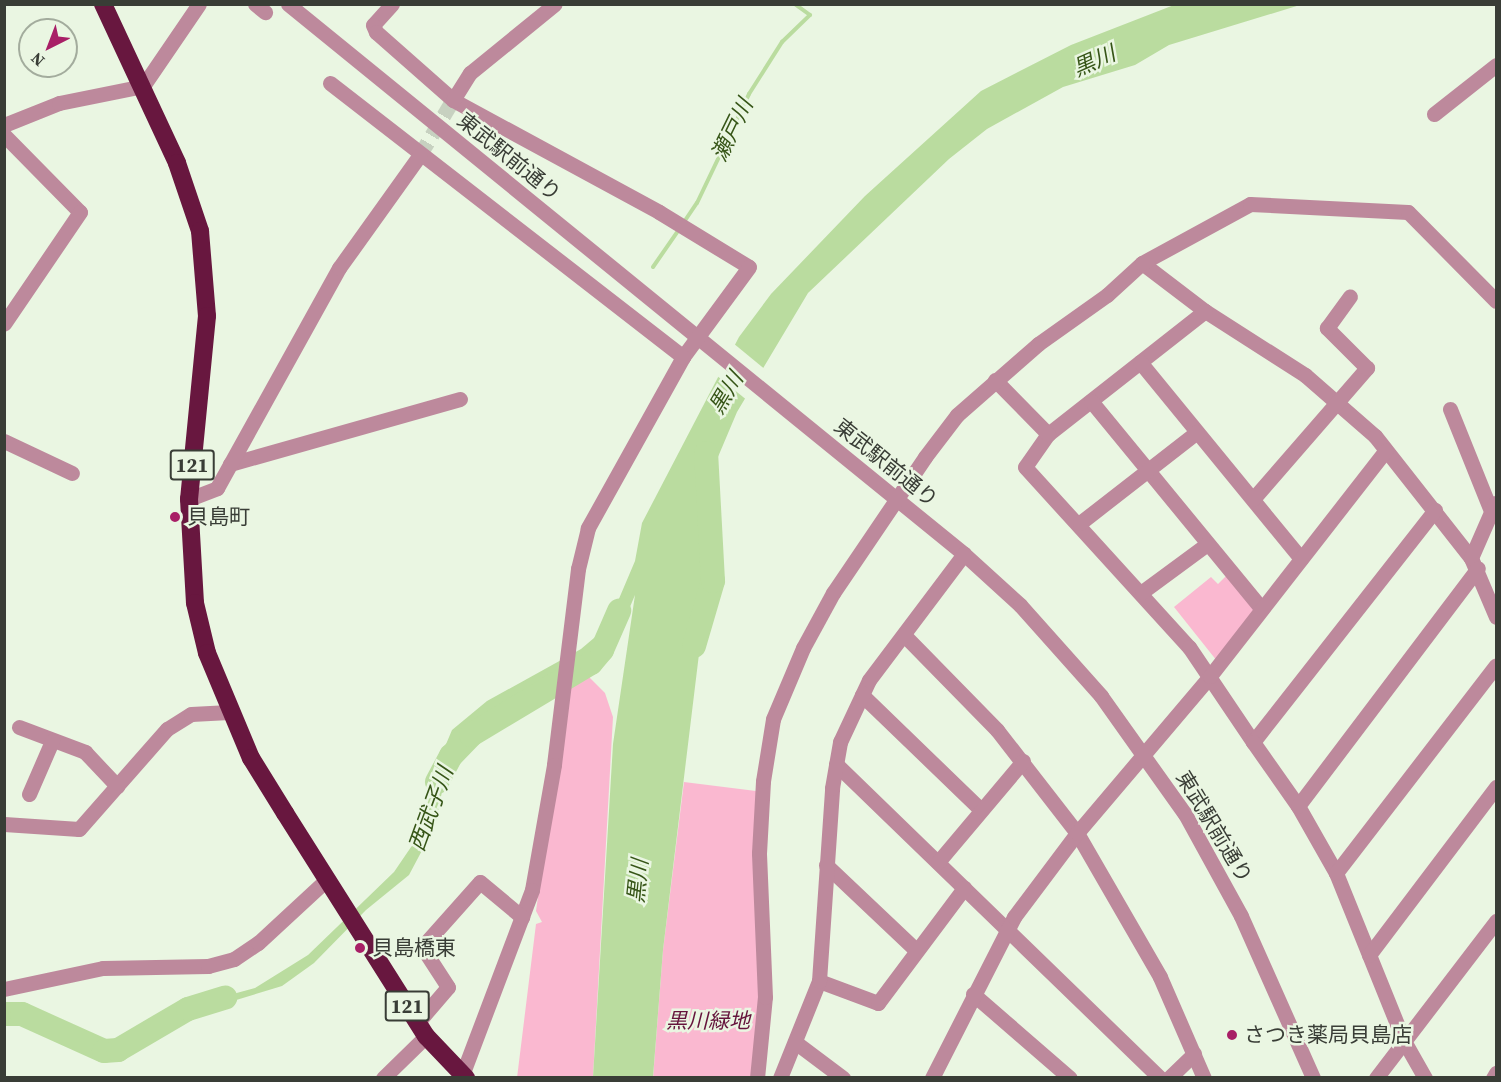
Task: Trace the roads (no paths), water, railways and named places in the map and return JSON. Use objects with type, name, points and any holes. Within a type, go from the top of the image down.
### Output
[{"type":"highway","name":"121","points":[[103,4],[177,163],[200,231],[207,316],[189,499],[195,603],[207,653],[229,711],[257,767],[422,1029],[463,1076]]},
{"type":"street","points":[[4,125],[59,103],[143,86],[199,4]]},
{"type":"street","name":"東武駅前通り","points":[[288,4],[964,554],[1057,646],[1144,753],[1227,888],[1313,1077]]},
{"type":"street","points":[[392,4],[373,25],[376,32],[453,100],[659,212],[749,267],[701,339],[683,357],[588,528],[578,569],[542,845],[522,916],[463,1076]]},
{"type":"street","points":[[453,100],[470,73],[555,4]]},
{"type":"street","points":[[1434,114],[1497,65]]},
{"type":"street","points":[[330,83],[683,357]]},
{"type":"street","points":[[4,135],[80,212],[4,324]]},
{"type":"street","points":[[189,499],[218,488],[339,268],[420,155]]},
{"type":"street","points":[[757,1077],[765,997],[759,853],[770,734],[779,701],[817,622],[892,495],[957,415],[995,380],[1107,295],[1142,263],[1250,204],[1408,212],[1497,301]]},
{"type":"street","points":[[1142,263],[1204,311],[1305,375],[1386,450],[1474,563],[1494,608]]},
{"type":"street","points":[[1253,499],[1366,368],[1327,328],[1350,296]]},
{"type":"street","points":[[1204,311],[1048,434],[1026,467],[1142,592],[1210,676],[1298,806],[1336,873],[1404,1041],[1425,1077]]},
{"type":"street","points":[[1140,362],[1301,559]]},
{"type":"street","points":[[995,380],[1048,434]]},
{"type":"street","points":[[230,464],[460,399]]},
{"type":"street","points":[[1091,400],[1262,609]]},
{"type":"street","points":[[1298,806],[1474,563],[1494,505],[1450,409]]},
{"type":"street","points":[[1080,523],[1197,432]]},
{"type":"street","points":[[4,441],[72,473]]},
{"type":"street","points":[[932,1077],[1006,928],[1077,833],[1210,676],[1386,450]]},
{"type":"street","points":[[1254,742],[1435,510]]},
{"type":"street","points":[[1142,592],[1207,544]]},
{"type":"street","points":[[780,1077],[819,981],[826,865],[840,742],[862,695],[964,554]]},
{"type":"street","points":[[904,635],[971,701],[1023,761],[1077,833],[1160,977],[1204,1077]]},
{"type":"street","points":[[1336,873],[1497,665]]},
{"type":"street","points":[[862,695],[981,810]]},
{"type":"street","points":[[4,824],[79,829],[167,729],[191,714],[229,711]]},
{"type":"street","points":[[19,727],[85,752],[117,786]]},
{"type":"street","points":[[29,794],[52,741]]},
{"type":"street","points":[[938,862],[1023,761]]},
{"type":"street","points":[[836,764],[1160,1077]]},
{"type":"street","points":[[1369,955],[1497,787]]},
{"type":"street","points":[[826,865],[916,950]]},
{"type":"street","points":[[4,989],[103,968],[208,966],[234,959],[258,943],[327,879]]},
{"type":"street","points":[[383,1077],[422,1029],[448,987],[422,947],[480,882],[522,916]]},
{"type":"street","points":[[819,981],[878,1003],[964,888]]},
{"type":"street","points":[[1376,1077],[1497,921]]},
{"type":"street","points":[[973,994],[1070,1077]]},
{"type":"street","points":[[795,1042],[843,1077]]},
{"type":"street","points":[[1169,1077],[1194,1054]]},
{"type":"street","points":[[1493,1077],[1497,1073]]},
{"type":"water","points":[[1174,5],[1300,5],[1169,45],[1135,65],[1063,87],[987,129],[949,159],[808,293],[737,412],[704,490],[708,580],[663,950],[653,1077],[593,1077],[613,744],[635,595],[624,621],[589,659],[542,681],[461,735],[446,772],[435,826],[409,875],[366,910],[314,963],[282,986],[200,1011],[137,1050],[107,1059],[70,1048],[24,1020],[5,1018],[4,1008],[21,1010],[94,1048],[128,1046],[200,1003],[255,988],[308,955],[394,872],[424,828],[428,787],[452,730],[487,701],[581,649],[607,627],[635,561],[642,523],[739,337],[771,294],[865,196],[981,91],[1071,45]]},
{"type":"waterway","name":"瀬戸川","points":[[684,222],[697,203],[749,94],[782,42],[810,15],[795,4]]},
{"type":"waterway","name":"瀬戸川","points":[[653,267],[680,228]]},
{"type":"waterway","name":"黒川","points":[[694,646],[713,581],[706,453]]},
{"type":"waterway","name":"西武子川","points":[[437,782],[451,756],[471,735],[591,663],[602,650],[619,611]]},
{"type":"waterway","name":"西武子川","points":[[4,1014],[22,1014],[104,1051],[118,1050],[188,1009],[225,998]]},
{"type":"tunnel","points":[[420,155],[453,100]]},
{"type":"place","name":"貝島町","points":[[175,517]]},
{"type":"place","name":"貝島橋東","points":[[360,948]]},
{"type":"place","name":"さつき薬局貝島店","points":[[1232,1035]]},
{"type":"park label","name":"黒川緑地","points":[[708,1021]]}]
